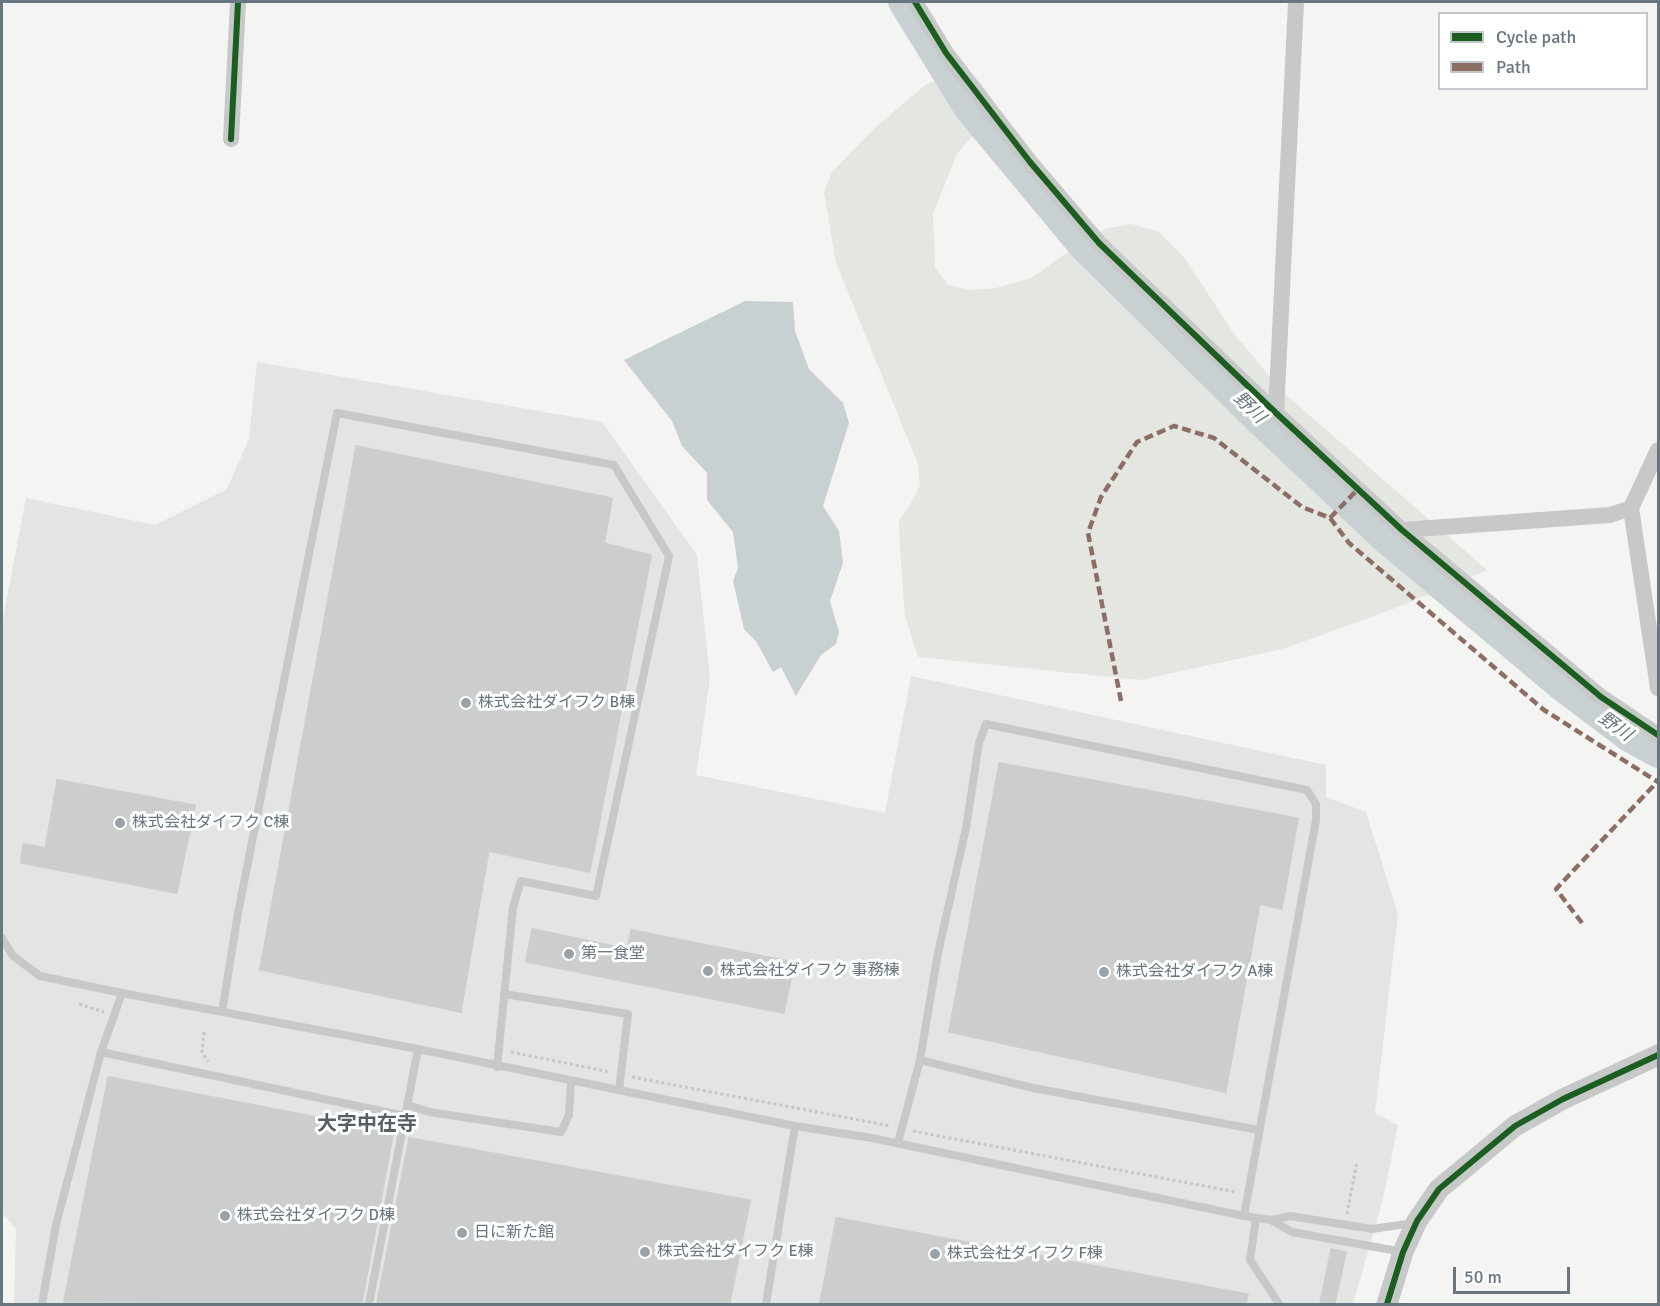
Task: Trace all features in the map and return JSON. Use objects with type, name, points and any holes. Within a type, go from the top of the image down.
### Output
[{"type":"street","points":[[231,139],[238,2]]},
{"type":"street","points":[[915,2],[946,53],[1030,162],[1099,243],[1275,413],[1402,530],[1601,697],[1659,735]]},
{"type":"street","points":[[1275,413],[1296,2]]},
{"type":"street","points":[[1659,450],[1646,472],[1631,508],[1659,688]]},
{"type":"street","points":[[1402,530],[1610,516],[1631,508]]},
{"type":"street","points":[[1387,1305],[1403,1252],[1416,1222],[1439,1189],[1515,1126],[1563,1100],[1659,1055]]},
{"type":"lane","points":[[222,1012],[238,913],[337,413],[614,465],[669,556],[596,896],[521,880],[513,907],[497,1067]]},
{"type":"lane","points":[[898,1143],[920,1060],[938,953],[966,828],[979,743],[986,724],[1307,790],[1316,804],[1316,820],[1244,1216]]},
{"type":"lane","points":[[2,938],[13,956],[40,976],[418,1049],[497,1067],[795,1126],[898,1143],[1271,1220],[1292,1232],[1403,1252]]},
{"type":"lane","points":[[42,1305],[56,1225],[101,1052],[122,993]]},
{"type":"lane","points":[[504,994],[628,1014],[619,1090]]},
{"type":"lane","points":[[369,1305],[418,1049]]},
{"type":"lane","points":[[101,1052],[405,1116]]},
{"type":"lane","points":[[920,1060],[1033,1088],[1259,1130]]},
{"type":"lane","points":[[408,1105],[429,1112],[561,1132],[569,1115],[571,1081]]},
{"type":"lane","points":[[766,1305],[795,1126]]},
{"type":"lane","points":[[1271,1220],[1290,1215],[1372,1229],[1416,1222]]},
{"type":"lane","points":[[1256,1218],[1250,1260],[1279,1305]]},
{"type":"path","points":[[79,1004],[104,1012]]},
{"type":"path","points":[[202,1052],[204,1032]]},
{"type":"path","points":[[511,1052],[611,1072]]},
{"type":"path","points":[[630,1076],[896,1127]]},
{"type":"path","points":[[913,1131],[1240,1193]]},
{"type":"path","points":[[1345,1225],[1357,1162]]},
{"type":"shaded area","points":[[960,72],[978,80],[988,93],[988,118],[957,154],[933,214],[935,267],[948,285],[970,290],[996,288],[1031,278],[1105,229],[1131,224],[1159,232],[1184,257],[1234,334],[1284,393],[1487,570],[1393,609],[1283,649],[1140,680],[918,657],[905,616],[899,520],[909,507],[920,485],[918,464],[836,263],[824,192],[832,172],[876,127],[925,85]]},
{"type":"shaded area","points":[[745,301],[793,302],[795,331],[809,369],[843,403],[849,423],[823,506],[839,531],[843,563],[830,601],[839,632],[836,644],[821,655],[796,696],[781,667],[773,672],[756,641],[744,629],[733,581],[738,568],[733,532],[707,500],[707,473],[682,446],[672,421],[624,360]]},
{"type":"shaded area","points":[[257,362],[602,422],[697,555],[710,679],[696,775],[885,813],[911,676],[1326,765],[1326,797],[1366,812],[1398,914],[1375,1113],[1398,1125],[1383,1199],[1353,1304],[14,1304],[16,1229],[2,1213],[2,624],[26,498],[155,525],[227,489],[249,439]]},
{"type":"building","name":"株式会社ダイフク B棟","points":[[355,444],[614,497],[606,542],[653,554],[591,874],[490,853],[462,1014],[258,971]]},
{"type":"building","name":"株式会社ダイフク A棟","points":[[998,761],[1300,817],[1283,911],[1261,906],[1227,1094],[947,1033]]},
{"type":"building","name":"株式会社ダイフク C棟","points":[[56,778],[197,804],[178,895],[19,864],[22,842],[44,846]]},
{"type":"building","name":"株式会社ダイフク 事務棟","points":[[531,927],[626,947],[630,928],[796,961],[785,1015],[524,963]]},
{"type":"building","name":"株式会社ダイフク D棟","points":[[107,1075],[387,1129],[387,1132],[395,1133],[363,1305],[62,1303]]},
{"type":"building","points":[[408,1136],[752,1199],[731,1305],[375,1305]]},
{"type":"building","name":"株式会社ダイフク F棟","points":[[835,1216],[1250,1293],[1247,1305],[818,1305]]},
{"type":"building","points":[[1330,1247],[1348,1251],[1336,1305],[1318,1305]]},
{"type":"waterway","name":"野川","points":[[902,2],[968,109],[1082,246],[1261,423],[1387,541],[1559,685],[1629,738],[1658,754]]},
{"type":"marked path","points":[[1121,701],[1088,533],[1101,497],[1137,442],[1174,426],[1214,438],[1302,507],[1330,518],[1349,543],[1544,710],[1658,782]]},
{"type":"marked path","points":[[1330,518],[1358,489]]},
{"type":"marked path","points":[[1582,923],[1556,889],[1658,781]]},
{"type":"cycle path","points":[[231,139],[238,2]]},
{"type":"cycle path","points":[[915,2],[946,53],[1030,162],[1099,243],[1402,530],[1601,697],[1658,735]]},
{"type":"cycle path","points":[[1387,1304],[1403,1252],[1417,1221],[1439,1189],[1515,1126],[1563,1099],[1658,1055]]},
{"type":"place","name":"株式会社ダイフク B棟","points":[[466,703]]},
{"type":"place","name":"株式会社ダイフク C棟","points":[[120,823]]},
{"type":"place","name":"第一食堂","points":[[569,954]]},
{"type":"place","name":"株式会社ダイフク 事務棟","points":[[708,971]]},
{"type":"place","name":"株式会社ダイフク A棟","points":[[1104,972]]},
{"type":"place","name":"株式会社ダイフク D棟","points":[[225,1216]]},
{"type":"place","name":"日に新た館","points":[[462,1233]]},
{"type":"place","name":"株式会社ダイフク E棟","points":[[645,1252]]},
{"type":"place","name":"株式会社ダイフク F棟","points":[[935,1254]]},
{"type":"district","name":"大字中在寺","points":[[367,1125]]}]
